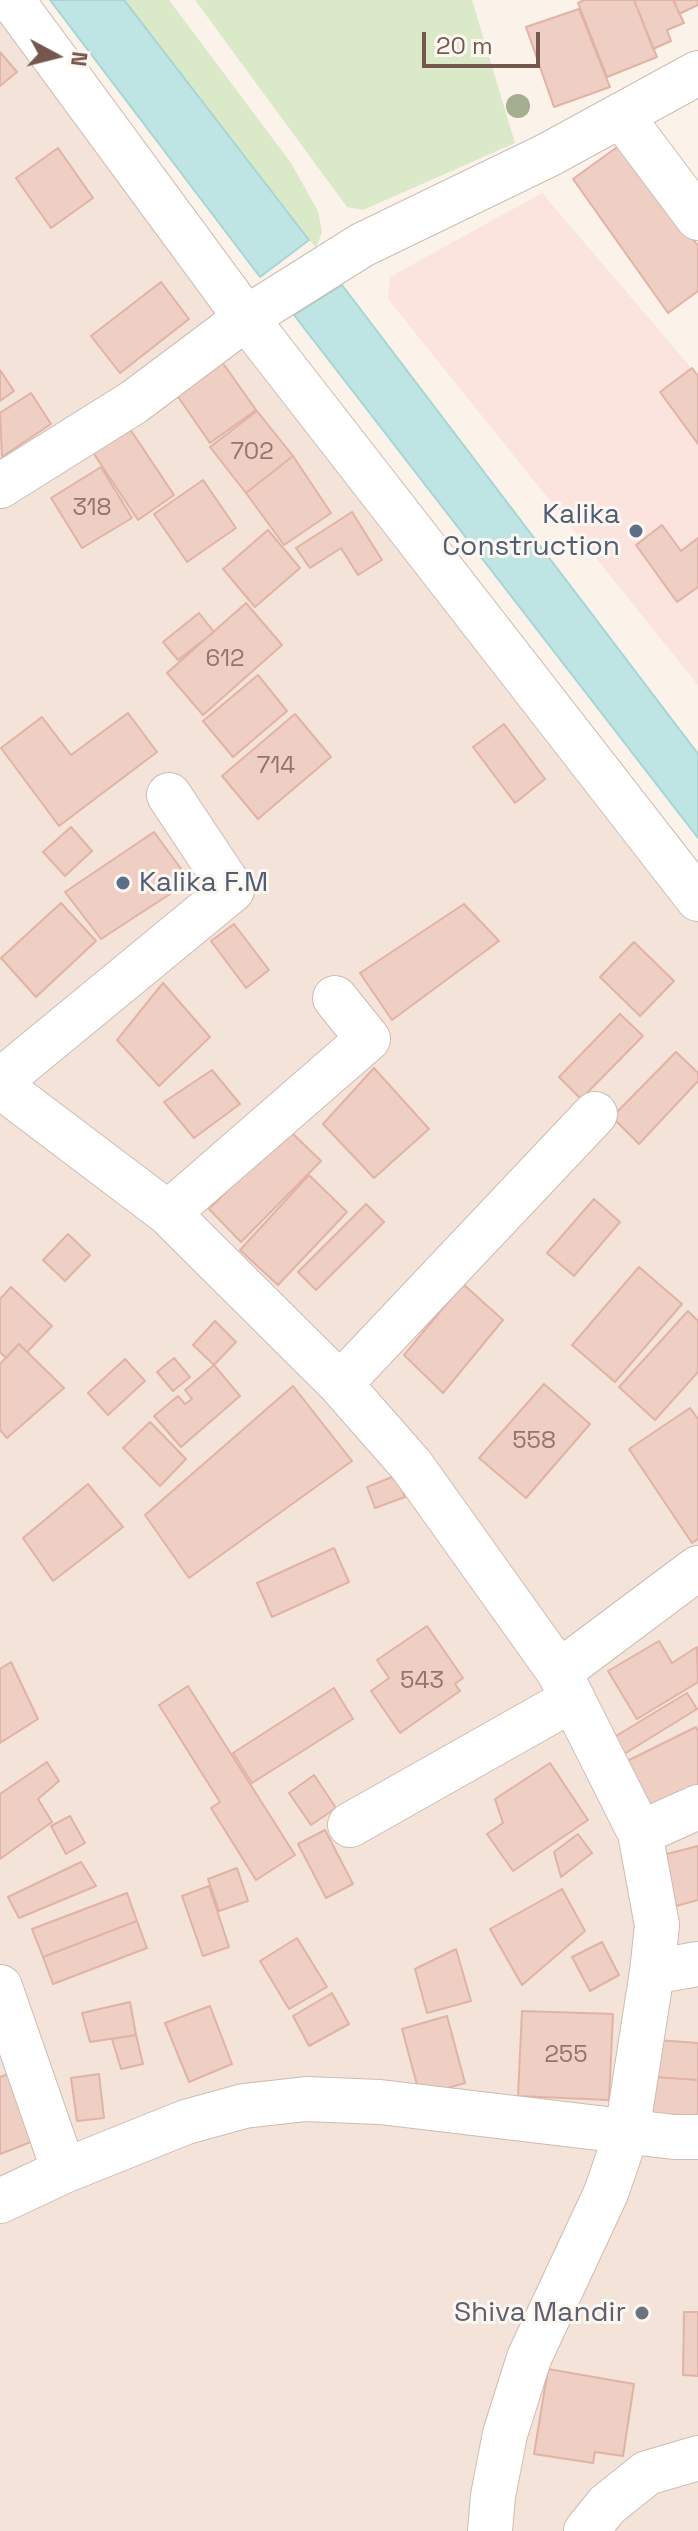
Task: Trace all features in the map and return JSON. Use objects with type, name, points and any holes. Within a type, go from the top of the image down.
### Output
[{"type":"street","points":[[12,0],[254,313],[698,899]]},
{"type":"street","points":[[0,486],[134,402],[254,313],[362,245],[548,155],[698,73]]},
{"type":"street","points":[[623,114],[698,218]]},
{"type":"street","points":[[169,795],[232,890],[0,1084],[168,1213],[340,1384],[412,1466],[566,1685],[640,1833],[657,1925],[627,2132],[606,2193],[529,2358],[505,2434],[490,2531]]},
{"type":"street","points":[[168,1213],[368,1039],[335,998]]},
{"type":"street","points":[[340,1384],[595,1114]]},
{"type":"street","points":[[350,1825],[566,1685],[698,1568]]},
{"type":"street","points":[[640,1833],[698,1807]]},
{"type":"street","points":[[652,1972],[698,1964]]},
{"type":"street","points":[[0,1987],[64,2171]]},
{"type":"street","points":[[0,2201],[64,2171],[186,2122],[244,2106],[306,2099],[380,2102],[627,2132],[698,2137]]},
{"type":"street","points":[[586,2531],[607,2505],[647,2473],[698,2458]]},
{"type":"shaded area","points":[[0,0],[246,318],[698,865],[698,2531],[0,2531]]},
{"type":"shaded area","name":"Kalika Construction","points":[[542,193],[698,376],[698,685],[388,299],[390,277]]},
{"type":"green space","points":[[124,0],[169,0],[291,163],[318,211],[322,232],[316,248]]},
{"type":"green space","points":[[195,0],[472,0],[515,143],[363,210],[347,207]]},
{"type":"water","points":[[50,0],[124,0],[309,240],[260,277]]},
{"type":"water","points":[[342,285],[698,754],[698,838],[294,315]]},
{"type":"building","points":[[584,0],[634,0],[657,57],[607,77],[578,3]]},
{"type":"building","points":[[634,0],[673,0],[684,23],[667,30],[671,41],[653,49]]},
{"type":"building","points":[[674,0],[698,0],[698,5],[679,14]]},
{"type":"building","points":[[579,9],[610,87],[554,107],[526,27]]},
{"type":"building","points":[[0,52],[17,72],[0,86]]},
{"type":"building","points":[[624,142],[698,246],[698,291],[668,313],[573,179]]},
{"type":"building","points":[[58,148],[93,198],[51,228],[16,178]]},
{"type":"building","points":[[161,282],[189,319],[120,373],[91,336]]},
{"type":"building","points":[[220,359],[256,410],[210,443],[174,391]]},
{"type":"building","points":[[692,368],[698,376],[698,444],[660,392]]},
{"type":"building","points":[[0,370],[14,391],[0,401]]},
{"type":"building","points":[[31,393],[51,424],[2,457],[0,413]]},
{"type":"building","points":[[257,411],[293,456],[246,493],[210,447]]},
{"type":"building","points":[[128,426],[174,495],[138,520],[92,451]]},
{"type":"building","points":[[293,456],[331,513],[284,545],[246,493]]},
{"type":"building","points":[[101,467],[132,518],[82,548],[51,498]]},
{"type":"building","points":[[203,480],[236,528],[187,562],[154,514]]},
{"type":"building","points":[[352,512],[382,560],[358,575],[341,548],[310,568],[296,548]]},
{"type":"building","points":[[662,525],[681,551],[698,538],[698,587],[677,602],[636,545]]},
{"type":"building","points":[[268,530],[300,568],[255,607],[223,569]]},
{"type":"building","points":[[246,603],[282,645],[203,715],[167,673]]},
{"type":"building","points":[[199,613],[214,632],[178,660],[163,642]]},
{"type":"building","points":[[258,675],[287,711],[233,757],[203,721]]},
{"type":"building","points":[[128,713],[157,752],[59,826],[1,748],[42,717],[71,755]]},
{"type":"building","points":[[295,714],[331,757],[258,819],[222,776]]},
{"type":"building","points":[[504,724],[545,779],[515,803],[473,747]]},
{"type":"building","points":[[71,827],[92,851],[65,876],[43,852]]},
{"type":"building","points":[[154,832],[190,881],[101,939],[65,892]]},
{"type":"building","points":[[61,903],[96,941],[36,997],[1,958]]},
{"type":"building","points":[[464,904],[499,941],[392,1020],[360,973]]},
{"type":"building","points":[[234,924],[269,970],[246,988],[211,941]]},
{"type":"building","points":[[634,942],[674,981],[640,1016],[600,977]]},
{"type":"building","points":[[163,983],[210,1037],[159,1086],[117,1040]]},
{"type":"building","points":[[620,1014],[643,1036],[581,1099],[559,1077]]},
{"type":"building","points":[[676,1052],[698,1073],[698,1081],[639,1144],[612,1117]]},
{"type":"building","points":[[374,1068],[429,1129],[374,1178],[323,1124]]},
{"type":"building","points":[[212,1070],[240,1104],[194,1138],[164,1102]]},
{"type":"building","points":[[288,1129],[321,1161],[241,1242],[209,1209]]},
{"type":"building","points":[[309,1175],[347,1212],[278,1285],[240,1250]]},
{"type":"building","points":[[594,1199],[620,1222],[574,1276],[547,1253]]},
{"type":"building","points":[[366,1204],[384,1222],[316,1290],[298,1272]]},
{"type":"building","points":[[68,1234],[90,1255],[65,1281],[43,1260]]},
{"type":"building","points":[[639,1267],[682,1304],[615,1382],[572,1345]]},
{"type":"building","points":[[463,1284],[503,1320],[443,1393],[404,1355]]},
{"type":"building","points":[[11,1287],[52,1326],[27,1352],[19,1344],[6,1358],[0,1352],[0,1299]]},
{"type":"building","points":[[688,1311],[698,1321],[698,1372],[655,1420],[619,1387]]},
{"type":"building","points":[[215,1321],[236,1342],[214,1365],[193,1345]]},
{"type":"building","points":[[19,1344],[64,1388],[7,1438],[0,1430],[0,1364]]},
{"type":"building","points":[[174,1358],[190,1377],[173,1391],[157,1372]]},
{"type":"building","points":[[125,1359],[145,1381],[108,1415],[88,1393]]},
{"type":"building","points":[[214,1365],[240,1396],[181,1447],[154,1416],[178,1396],[185,1404],[192,1399],[185,1390]]},
{"type":"building","points":[[544,1384],[590,1424],[526,1498],[479,1458]]},
{"type":"building","points":[[293,1386],[352,1461],[189,1578],[145,1515]]},
{"type":"building","points":[[690,1408],[698,1419],[698,1539],[692,1543],[629,1449]]},
{"type":"building","points":[[150,1422],[186,1459],[160,1486],[123,1448]]},
{"type":"building","points":[[397,1475],[405,1497],[375,1508],[367,1487]]},
{"type":"building","points":[[88,1484],[123,1527],[53,1581],[23,1538]]},
{"type":"building","points":[[334,1548],[349,1582],[272,1617],[257,1583]]},
{"type":"building","points":[[427,1626],[463,1678],[455,1684],[460,1691],[400,1733],[371,1691],[389,1678],[377,1660]]},
{"type":"building","points":[[659,1641],[672,1663],[697,1647],[698,1682],[637,1719],[608,1671]]},
{"type":"building","points":[[11,1662],[38,1719],[0,1743],[0,1669]]},
{"type":"building","points":[[188,1686],[295,1855],[256,1880],[211,1808],[220,1802],[159,1705]]},
{"type":"building","points":[[334,1688],[353,1719],[252,1783],[233,1753]]},
{"type":"building","points":[[687,1693],[697,1709],[616,1759],[606,1742]]},
{"type":"building","points":[[696,1727],[698,1793],[643,1820],[617,1766]]},
{"type":"building","points":[[47,1762],[59,1781],[38,1799],[52,1822],[0,1859],[0,1794]]},
{"type":"building","points":[[550,1763],[588,1820],[513,1871],[487,1834],[503,1823],[495,1799]]},
{"type":"building","points":[[314,1775],[336,1808],[311,1825],[289,1793]]},
{"type":"building","points":[[70,1816],[85,1843],[66,1854],[51,1826]]},
{"type":"building","points":[[325,1830],[353,1884],[326,1898],[298,1844]]},
{"type":"building","points":[[578,1834],[592,1853],[561,1877],[554,1852]]},
{"type":"building","points":[[698,1846],[698,1900],[676,1906],[663,1855]]},
{"type":"building","points":[[81,1862],[96,1886],[19,1918],[8,1897]]},
{"type":"building","points":[[237,1868],[248,1901],[219,1911],[208,1879]]},
{"type":"building","points":[[209,1886],[229,1947],[203,1956],[182,1896]]},
{"type":"building","points":[[562,1889],[585,1931],[522,1985],[490,1929]]},
{"type":"building","points":[[127,1893],[137,1921],[43,1957],[32,1929]]},
{"type":"building","points":[[137,1921],[147,1948],[53,1984],[43,1957]]},
{"type":"building","points":[[297,1938],[327,1987],[289,2009],[260,1961]]},
{"type":"building","points":[[602,1942],[619,1975],[590,1991],[572,1957]]},
{"type":"building","points":[[456,1949],[471,2001],[427,2013],[415,1969]]},
{"type":"building","points":[[332,1993],[349,2024],[309,2046],[293,2016]]},
{"type":"building","points":[[130,2002],[136,2035],[90,2042],[82,2013]]},
{"type":"building","points":[[210,2006],[232,2064],[189,2082],[165,2023]]},
{"type":"building","points":[[522,2011],[613,2014],[609,2100],[518,2096]]},
{"type":"building","points":[[447,2016],[465,2083],[420,2096],[402,2029]]},
{"type":"building","points":[[136,2035],[143,2064],[121,2069],[112,2039]]},
{"type":"building","points":[[656,2040],[698,2043],[698,2080],[655,2077]]},
{"type":"building","points":[[16,2071],[41,2138],[0,2154],[0,2077]]},
{"type":"building","points":[[99,2074],[104,2118],[77,2121],[71,2078]]},
{"type":"building","points":[[655,2077],[698,2080],[698,2127],[652,2123]]},
{"type":"building","points":[[684,2312],[698,2312],[698,2376],[683,2375]]},
{"type":"building","points":[[548,2369],[634,2384],[623,2456],[595,2452],[593,2463],[534,2454]]},
{"type":"place","name":"Kalika Construction","points":[[636,531]]},
{"type":"place","name":"Kalika F.M","points":[[123,883]]},
{"type":"place","name":"Shiva Mandir","points":[[642,2313]]}]
